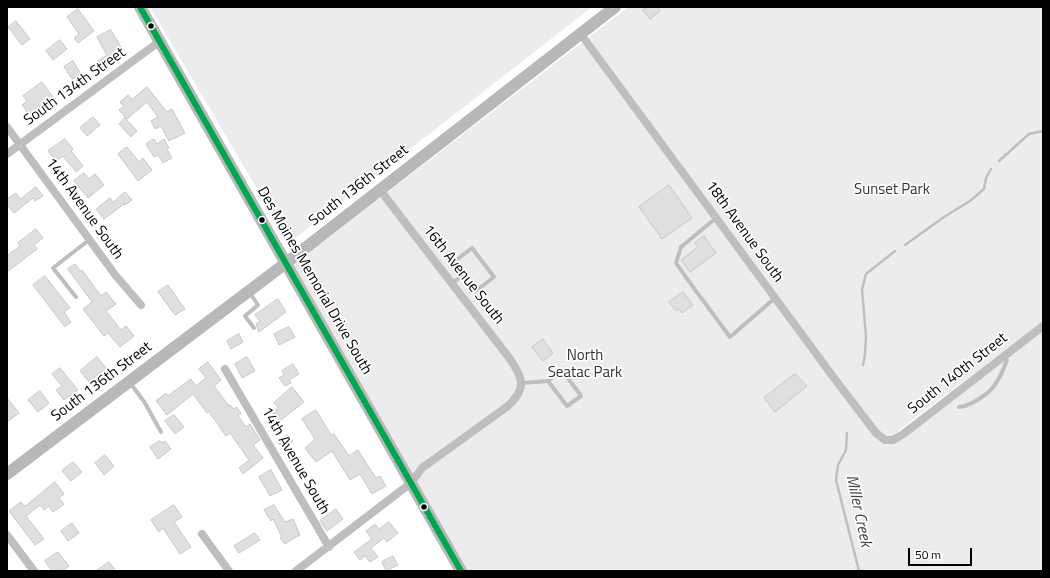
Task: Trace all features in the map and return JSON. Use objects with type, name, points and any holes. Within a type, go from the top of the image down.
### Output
[{"type":"street","name":"Des Moines Memorial Drive South","points":[[140,7],[461,571]]},
{"type":"street","name":"South 136th Street","points":[[7,474],[286,263],[614,7]]},
{"type":"street","name":"18th Avenue South","points":[[580,33],[876,433],[885,440],[890,441]]},
{"type":"street","name":"South 134th Street","points":[[7,154],[160,41]]},
{"type":"street","name":"14th Avenue South","points":[[7,126],[89,240],[116,276],[141,305]]},
{"type":"street","name":"16th Avenue South","points":[[380,190],[510,358],[522,381]]},
{"type":"street","name":"South 140th Street","points":[[890,441],[902,435],[1043,326]]},
{"type":"street","name":"14th Avenue South","points":[[225,369],[329,547]]},
{"type":"street","points":[[296,571],[411,484],[422,468],[508,406],[518,395],[522,381]]},
{"type":"street","points":[[202,534],[229,571]]},
{"type":"street","points":[[7,535],[34,571]]},
{"type":"lane","points":[[716,218],[681,247],[676,263],[688,281],[730,337],[775,298]]},
{"type":"lane","points":[[76,297],[53,268],[89,240]]},
{"type":"lane","points":[[472,248],[494,278],[477,290],[464,274],[455,261],[472,248]]},
{"type":"lane","points":[[452,283],[464,274]]},
{"type":"lane","points":[[248,291],[258,305],[245,316],[254,328]]},
{"type":"lane","points":[[959,407],[966,406],[982,397],[995,385],[1007,360]]},
{"type":"lane","points":[[522,381],[548,381],[562,370],[581,396],[567,406],[548,381]]},
{"type":"lane","points":[[129,382],[145,403],[161,432]]},
{"type":"green space","points":[[150,7],[592,7],[297,237],[288,237],[282,231]]},
{"type":"green space","name":"North Seatac Park","points":[[628,7],[1043,7],[1043,571],[468,571],[292,266]],"holes":[[[1029,332],[1033,337],[898,438],[899,430]]]},
{"type":"building","points":[[648,7],[657,7],[660,11],[650,19],[643,10]]},
{"type":"building","points":[[78,9],[94,31],[78,43],[74,38],[79,34],[67,17]]},
{"type":"building","points":[[16,21],[30,39],[22,45],[8,27]]},
{"type":"building","points":[[111,30],[122,49],[108,57],[97,37]]},
{"type":"building","points":[[60,40],[67,49],[53,60],[46,51]]},
{"type":"building","points":[[106,56],[111,63],[103,68],[98,61]]},
{"type":"building","points":[[73,61],[81,74],[72,79],[64,67]]},
{"type":"building","points":[[42,82],[53,97],[29,115],[22,105],[27,101],[23,96]]},
{"type":"building","points":[[147,87],[167,112],[172,109],[185,133],[169,141],[161,126],[155,129],[151,121],[158,117],[147,102],[127,119],[119,110],[124,106],[120,102],[128,95],[132,99]]},
{"type":"building","points":[[93,117],[100,125],[87,136],[80,128]]},
{"type":"building","points":[[125,118],[137,131],[131,137],[119,124]]},
{"type":"building","points":[[65,139],[73,149],[71,151],[83,166],[76,172],[63,156],[56,161],[48,151]]},
{"type":"building","points":[[154,139],[157,144],[164,139],[172,158],[163,163],[158,155],[154,157],[146,144]]},
{"type":"building","points":[[127,147],[139,162],[143,158],[152,170],[138,181],[118,154]]},
{"type":"building","points":[[84,173],[89,179],[95,174],[104,185],[88,198],[74,181]]},
{"type":"building","points":[[669,185],[692,218],[662,239],[639,207]]},
{"type":"building","points":[[36,187],[43,196],[35,201],[33,198],[14,213],[7,204],[7,199],[16,193],[20,199]]},
{"type":"building","points":[[125,192],[132,200],[104,219],[96,209],[110,198],[113,202]]},
{"type":"building","points":[[36,229],[43,238],[34,245],[37,249],[7,272],[7,256],[20,246],[18,243]]},
{"type":"building","points":[[704,236],[716,253],[690,272],[681,260],[698,247],[695,243]]},
{"type":"building","points":[[75,264],[80,271],[82,270],[101,296],[106,292],[116,304],[106,311],[121,330],[126,326],[134,336],[120,347],[108,333],[104,336],[83,309],[92,302],[68,269]]},
{"type":"building","points":[[45,276],[70,308],[64,312],[71,322],[65,327],[33,285]]},
{"type":"building","points":[[168,285],[185,309],[175,315],[158,292]]},
{"type":"building","points":[[683,292],[693,305],[682,313],[679,309],[676,311],[669,302]]},
{"type":"building","points":[[278,299],[286,312],[259,332],[256,324],[260,321],[255,315]]},
{"type":"building","points":[[289,327],[295,337],[279,345],[274,334]]},
{"type":"building","points":[[239,334],[243,342],[231,349],[227,341]]},
{"type":"building","points":[[543,339],[553,353],[543,361],[532,347]]},
{"type":"building","points":[[97,357],[106,368],[89,382],[80,371]]},
{"type":"building","points":[[247,357],[255,371],[242,378],[235,364]]},
{"type":"building","points":[[208,362],[221,380],[214,386],[229,406],[230,405],[234,409],[236,407],[241,413],[238,416],[246,427],[250,424],[260,440],[253,445],[263,458],[243,474],[239,468],[249,460],[230,433],[226,436],[209,412],[207,413],[193,394],[167,415],[156,401],[166,393],[168,396],[191,379],[196,386],[206,378],[199,369]]},
{"type":"building","points":[[293,364],[299,374],[289,380],[291,383],[285,386],[279,378],[284,375],[282,371]]},
{"type":"building","points":[[60,368],[78,390],[64,400],[56,390],[62,386],[52,374]]},
{"type":"building","points":[[795,374],[807,386],[775,412],[764,398]]},
{"type":"building","points":[[292,387],[304,402],[276,424],[269,417],[277,411],[276,410],[278,407],[274,403]]},
{"type":"building","points":[[40,391],[49,403],[38,412],[28,400]]},
{"type":"building","points":[[7,398],[19,413],[7,422]]},
{"type":"building","points":[[316,410],[331,435],[334,434],[349,456],[358,450],[376,478],[380,476],[386,486],[372,494],[360,474],[350,480],[332,451],[316,462],[305,448],[315,439],[302,419]]},
{"type":"building","points":[[174,415],[184,427],[175,434],[165,421]]},
{"type":"building","points":[[288,435],[293,441],[283,449],[278,442]]},
{"type":"building","points":[[160,441],[162,443],[165,441],[171,449],[158,459],[150,447]]},
{"type":"building","points":[[105,455],[114,466],[104,475],[95,463]]},
{"type":"building","points":[[73,462],[82,472],[71,481],[62,471]]},
{"type":"building","points":[[271,470],[282,490],[270,496],[259,477]]},
{"type":"building","points":[[55,482],[64,494],[59,498],[64,504],[53,512],[49,506],[44,510],[40,505],[26,516],[44,539],[35,545],[9,511],[21,502],[25,506]]},
{"type":"building","points":[[174,505],[182,517],[174,522],[191,547],[180,554],[163,528],[159,532],[151,520]]},
{"type":"building","points":[[274,505],[285,522],[293,519],[300,535],[285,544],[280,538],[282,537],[273,519],[271,521],[264,510]]},
{"type":"building","points":[[336,509],[343,519],[327,531],[320,521]]},
{"type":"building","points":[[389,522],[398,533],[387,542],[384,538],[371,548],[378,557],[370,562],[365,556],[360,560],[354,552],[372,539],[366,531],[375,524],[379,529]]},
{"type":"building","points":[[72,523],[79,533],[68,541],[61,531]]},
{"type":"building","points":[[255,533],[260,540],[239,553],[234,546]]},
{"type":"building","points":[[58,552],[69,566],[62,571],[52,571],[45,561]]},
{"type":"building","points":[[393,556],[398,565],[386,571],[382,562]]},
{"type":"building","points":[[109,562],[116,571],[96,571]]},
{"type":"waterway","name":"Miller Creek","points":[[999,161],[1029,134],[1043,131]]},
{"type":"waterway","name":"Miller Creek","points":[[905,245],[944,217],[970,201],[984,189],[986,178],[991,169]]},
{"type":"waterway","name":"Miller Creek","points":[[863,365],[866,336],[862,289],[866,274],[895,251]]},
{"type":"waterway","name":"Miller Creek","points":[[847,433],[846,450],[838,465],[836,480],[859,571]]},
{"type":"transit line","points":[[140,7],[461,571]]},
{"type":"park label","name":"Sunset Park","points":[[892,190]]}]
